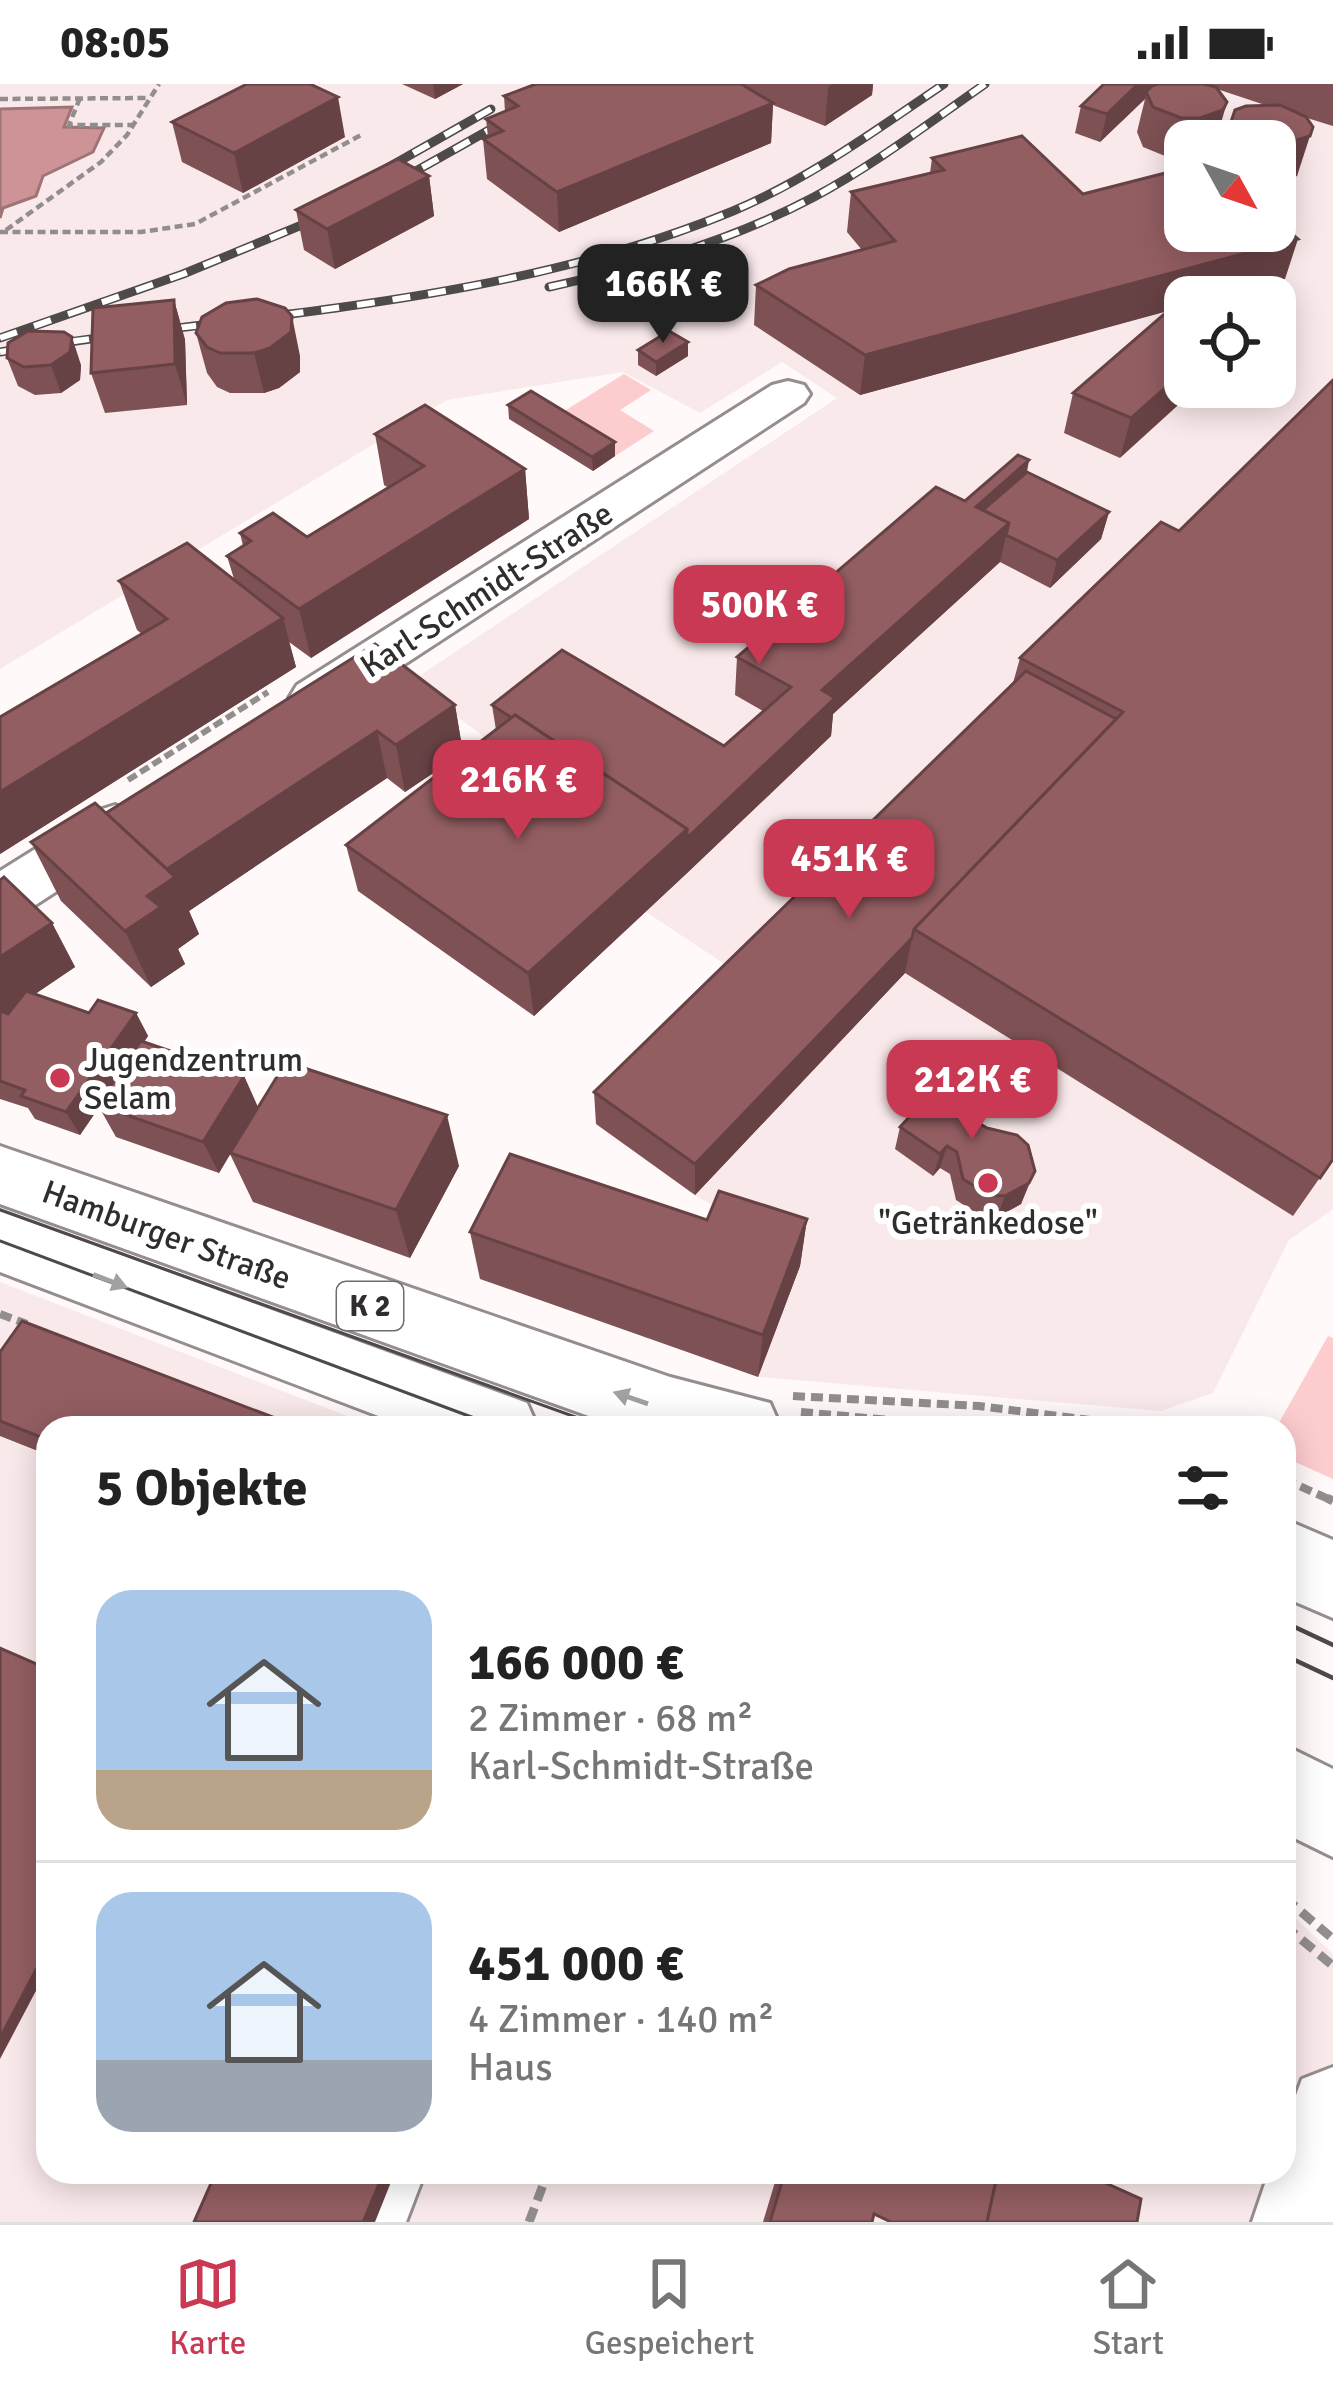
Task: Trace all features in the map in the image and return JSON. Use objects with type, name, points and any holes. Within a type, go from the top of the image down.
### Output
[{"type":"main road","name":"Hamburger Straße","points":[[0,1175],[647,1403],[758,1411]]},
{"type":"main road","name":"Hamburger Straße","points":[[0,1241],[470,1416]]},
{"type":"main road","points":[[1296,1563],[1333,1580]]},
{"type":"main road","points":[[1296,1793],[1333,1816]]},
{"type":"street","name":"Karl-Schmidt-Straße","points":[[278,722],[788,394]]},
{"type":"street","points":[[0,899],[159,797]]},
{"type":"street","points":[[1297,2222],[1333,2110]]},
{"type":"lane","points":[[385,2222],[399,2184]]},
{"type":"path","points":[[1,232],[101,162],[133,125],[159,84]]},
{"type":"path","points":[[80,98],[69,124],[133,125]]},
{"type":"path","points":[[0,99],[149,98]]},
{"type":"path","points":[[1,232],[141,232],[196,224],[363,134]]},
{"type":"path","points":[[0,1314],[41,1329]]},
{"type":"path","points":[[758,1411],[979,1406],[1058,1416]]},
{"type":"path","points":[[1296,1485],[1333,1502]]},
{"type":"path","points":[[1296,1908],[1333,1940]]},
{"type":"path","points":[[1296,1935],[1332,1965]]},
{"type":"path","points":[[529,2222],[543,2184]]},
{"type":"shaded area","points":[[0,84],[1333,84],[1333,1209],[1289,1240],[1213,1393],[1161,1411],[758,1377],[799,1266],[743,1222],[694,1195],[596,1124],[744,977],[646,912],[534,1016],[358,891],[520,763],[410,682],[837,398],[782,362],[700,413],[623,372],[447,400],[0,669]]},
{"type":"shaded area","points":[[72,107],[64,127],[104,128],[93,152],[43,176],[36,196],[3,208],[0,218],[0,109]]},
{"type":"shaded area","points":[[624,374],[651,390],[620,410],[654,431],[615,456],[553,418]]},
{"type":"shaded area","points":[[0,1282],[347,1416],[36,1416],[36,2184],[1296,2184],[1296,1919],[1333,1954],[1333,2222],[0,2222]]},
{"type":"shaded area","points":[[1328,1336],[1333,1338],[1333,1479],[1296,1462],[1296,1416],[1283,1416]]},
{"type":"building","points":[[247,84],[310,84],[338,97],[234,153],[172,122]]},
{"type":"building","points":[[536,84],[741,84],[773,103],[557,192],[483,139],[503,131],[486,119],[518,106],[504,96]]},
{"type":"building","points":[[1104,84],[1138,84],[1107,114],[1081,106]]},
{"type":"building","points":[[1158,84],[1216,87],[1227,102],[1223,110],[1200,118],[1181,118],[1153,107],[1146,92]]},
{"type":"building","points":[[1280,105],[1306,117],[1313,127],[1310,136],[1296,140],[1296,120],[1232,120],[1235,110]]},
{"type":"building","points":[[1022,136],[1083,194],[1164,173],[1164,252],[1249,252],[865,355],[756,285],[789,269],[895,241],[851,192],[944,170],[932,158]]},
{"type":"building","points":[[398,159],[429,176],[327,229],[296,210]]},
{"type":"building","points":[[257,299],[285,308],[292,316],[291,332],[270,348],[220,353],[207,347],[196,333],[202,317],[226,303]]},
{"type":"building","points":[[174,300],[175,364],[91,373],[93,308]]},
{"type":"building","points":[[1164,314],[1164,389],[1131,418],[1073,393]]},
{"type":"building","points":[[28,331],[64,332],[72,337],[70,352],[51,365],[24,367],[7,358],[8,343]]},
{"type":"building","points":[[669,331],[688,342],[656,362],[638,350]]},
{"type":"building","points":[[1333,380],[1333,1159],[1320,1178],[914,929],[1123,712],[1020,658],[1161,522],[1179,531]]},
{"type":"building","points":[[531,391],[615,442],[592,457],[508,405]]},
{"type":"building","points":[[425,405],[525,469],[299,609],[227,556],[251,541],[240,533],[273,513],[307,537],[424,466],[375,434]]},
{"type":"building","points":[[1018,455],[1029,460],[976,507],[1009,523],[822,690],[835,698],[687,838],[687,829],[515,715],[512,718],[492,705],[562,650],[724,746],[791,687],[737,657],[936,487],[965,501]]},
{"type":"building","points":[[1027,472],[1109,512],[1057,560],[1006,535],[1009,523],[983,510]]},
{"type":"building","points":[[187,543],[283,618],[0,792],[0,717],[167,619],[119,581]]},
{"type":"building","points":[[375,644],[455,705],[396,745],[377,731],[167,869],[106,813]]},
{"type":"building","points":[[1026,671],[1116,719],[695,1164],[594,1092]]},
{"type":"building","points":[[515,715],[687,829],[528,973],[346,845]]},
{"type":"building","points":[[95,803],[175,877],[147,896],[161,907],[125,931],[31,842]]},
{"type":"building","points":[[4,877],[52,923],[0,957],[0,880]]},
{"type":"building","name":"Jugendzentrum Selam","points":[[26,991],[89,1013],[98,1000],[136,1013],[66,1112],[21,1096],[25,1090],[0,1081],[0,1013],[8,1014]]},
{"type":"building","points":[[141,1041],[244,1076],[203,1142],[98,1105]]},
{"type":"building","points":[[286,1062],[447,1115],[396,1210],[230,1153]]},
{"type":"building","points":[[944,1080],[983,1107],[972,1119],[1017,1135],[1028,1145],[1035,1171],[1029,1183],[1005,1196],[989,1195],[963,1179],[957,1152],[947,1146],[940,1154],[900,1127]]},
{"type":"building","points":[[510,1154],[707,1220],[719,1191],[807,1219],[763,1335],[470,1232]]},
{"type":"building","points":[[22,1321],[270,1416],[36,1416],[36,1435],[0,1421],[0,1352]]},
{"type":"building","points":[[0,1648],[36,1664],[36,1970],[0,2038]]},
{"type":"building","points":[[211,2184],[379,2184],[363,2222],[194,2222]]},
{"type":"building","points":[[781,2184],[995,2184],[987,2222],[891,2222],[874,2214],[872,2222],[770,2222]]},
{"type":"building","points":[[995,2184],[1108,2184],[1141,2199],[1137,2222],[987,2222]]},
{"type":"tram line","points":[[0,1210],[573,1416]]},
{"type":"tram line","points":[[0,1241],[469,1416]]},
{"type":"tram line","points":[[1296,1628],[1333,1645]]},
{"type":"tram line","points":[[1296,1661],[1333,1678]]},
{"type":"railway","points":[[391,185],[571,84]]},
{"type":"railway","points":[[0,352],[464,288],[645,243],[733,211],[788,184],[944,84]]},
{"type":"railway","points":[[549,287],[684,251],[783,213],[858,171],[985,84]]},
{"type":"railway","points":[[382,171],[491,109]]},
{"type":"railway","points":[[0,338],[183,274],[331,213]]},
{"type":"place","name":"Jugendzentrum Selam","points":[[60,1078]]},
{"type":"place","name":"\"Getränkedose\"","points":[[988,1183]]}]
